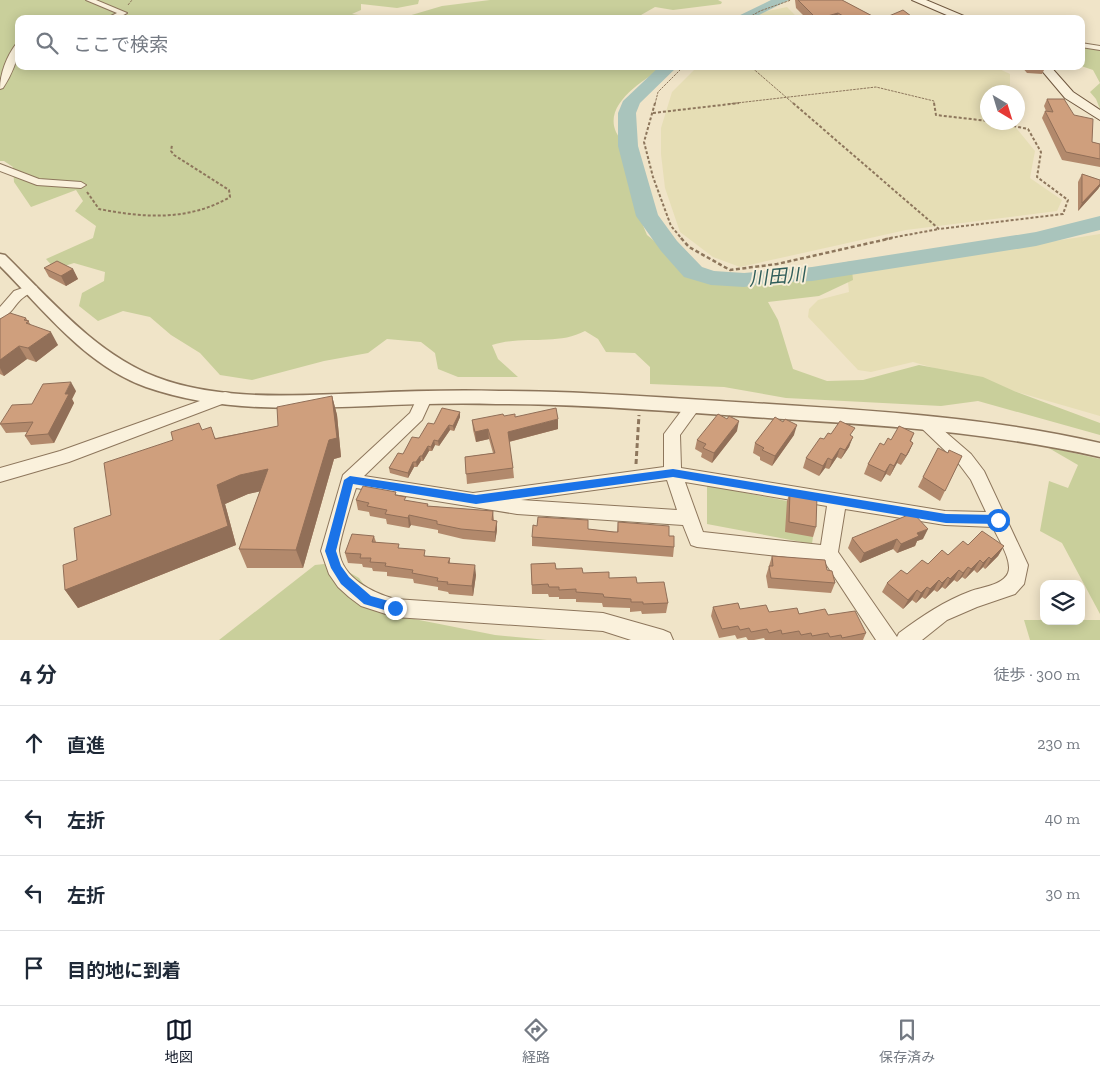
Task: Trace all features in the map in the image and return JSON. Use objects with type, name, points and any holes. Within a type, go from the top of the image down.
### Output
[{"type":"main road","points":[[917,0],[956,15]]},
{"type":"main road","points":[[1048,70],[1070,95],[1100,116]]},
{"type":"street","points":[[90,0],[124,13],[119,15]]},
{"type":"street","points":[[1085,46],[1100,48]]},
{"type":"street","points":[[0,86],[6,77],[12,55],[15,51]]},
{"type":"street","points":[[0,167],[36,182],[81,185]]},
{"type":"street","points":[[0,258],[100,353],[124,369],[148,381],[177,390],[225,397],[311,401],[424,398],[545,398],[921,420],[1028,433],[1100,450]]},
{"type":"street","points":[[0,315],[19,294],[32,288]]},
{"type":"street","points":[[0,474],[63,457],[225,397]]},
{"type":"street","points":[[424,398],[416,416],[350,480],[330,551],[336,568],[345,581],[368,600],[395,608],[603,622],[663,640]]},
{"type":"street","points":[[693,406],[672,434],[673,473],[696,539],[829,554]]},
{"type":"street","points":[[906,640],[940,614],[972,599],[1008,588],[1017,578],[1020,565],[978,476],[965,459],[921,420]]},
{"type":"street","points":[[476,499],[673,473],[946,518],[998,520]]},
{"type":"street","points":[[350,480],[517,506],[688,518]]},
{"type":"street","points":[[837,500],[829,554],[888,640]]},
{"type":"path","points":[[753,15],[791,0]]},
{"type":"path","points":[[680,70],[658,92],[644,142],[653,177],[671,226],[689,247],[730,270],[776,264],[884,239],[939,229],[1063,214],[1068,200],[1037,177],[1040,152],[1028,129],[1025,128]]},
{"type":"path","points":[[755,70],[939,229]]},
{"type":"path","points":[[652,113],[876,87],[934,101],[936,115],[980,120]]},
{"type":"path","points":[[81,185],[99,208],[138,217],[158,219],[219,204],[230,197],[229,190],[174,155],[171,151],[172,145]]},
{"type":"path","points":[[635,478],[640,404]]},
{"type":"shaded area","points":[[787,7],[795,15],[757,15]]},
{"type":"shaded area","points":[[694,70],[1002,70],[1010,74],[1010,85],[980,85],[980,130],[1018,130],[1035,151],[1030,178],[1062,200],[1057,211],[906,230],[740,267],[713,257],[680,232],[665,188],[661,154],[661,128],[672,92]]},
{"type":"shaded area","points":[[1100,234],[1100,416],[913,362],[871,372],[858,370],[808,317],[809,309],[818,300],[849,292],[847,273]]},
{"type":"green space","points":[[0,0],[419,0],[418,4],[397,8],[361,4],[361,10],[352,14],[359,15],[15,15],[15,70],[659,70],[628,93],[616,111],[614,121],[618,136],[640,163],[634,204],[647,235],[683,264],[720,279],[750,284],[851,261],[853,280],[819,296],[768,302],[778,320],[793,369],[827,381],[863,380],[919,365],[983,377],[1014,391],[1100,423],[1100,435],[978,401],[941,406],[786,398],[724,387],[650,384],[650,367],[635,353],[606,352],[598,339],[585,331],[563,338],[503,342],[492,345],[498,359],[518,377],[458,377],[438,369],[435,353],[421,342],[387,339],[368,353],[324,361],[252,380],[220,375],[200,353],[171,335],[150,317],[123,311],[98,321],[79,306],[82,293],[104,281],[105,272],[74,263],[55,269],[46,259],[93,238],[96,226],[75,211],[83,201],[76,190],[31,207],[14,182],[13,167],[4,161],[0,161]]},
{"type":"green space","points":[[490,0],[718,0],[722,2],[721,4],[673,10],[655,7],[641,15],[412,15],[442,6]]},
{"type":"green space","points":[[1085,44],[1100,46],[1100,83],[1093,70],[1085,67]]},
{"type":"green space","points":[[1100,83],[1100,109],[1096,99],[1090,92]]},
{"type":"green space","points":[[1047,447],[1100,459],[1100,614],[1085,586],[1085,580],[1082,580],[1062,543],[1040,531],[1049,481],[1068,488],[1078,465]]},
{"type":"green space","points":[[707,485],[817,507],[812,544],[707,524]]},
{"type":"green space","points":[[333,563],[359,578],[367,589],[404,617],[495,635],[547,640],[219,640],[315,565]]},
{"type":"green space","points":[[1024,620],[1040,620],[1040,625],[1085,625],[1085,620],[1100,620],[1100,640],[1030,640]]},
{"type":"building","points":[[798,0],[842,0],[870,15],[841,15],[838,13],[813,15]]},
{"type":"building","points":[[903,10],[910,15],[891,15]]},
{"type":"building","points":[[1047,99],[1064,99],[1074,115],[1093,119],[1092,142],[1100,144],[1100,159],[1066,152],[1045,111],[1053,112]]},
{"type":"building","points":[[1082,174],[1100,180],[1100,184],[1082,203]]},
{"type":"building","points":[[57,261],[73,269],[61,276],[44,268]]},
{"type":"building","points":[[10,313],[26,318],[24,320],[29,321],[26,323],[51,332],[28,348],[19,346],[0,360],[0,319]]},
{"type":"building","points":[[71,382],[65,394],[69,394],[48,434],[25,436],[33,422],[0,424],[12,405],[32,404],[43,384]]},
{"type":"building","points":[[332,396],[337,438],[329,440],[296,550],[239,549],[268,469],[240,475],[217,485],[228,526],[65,590],[63,565],[77,560],[74,528],[111,515],[104,463],[173,440],[171,432],[199,423],[202,430],[211,427],[215,439],[278,426],[277,407]]},
{"type":"building","points":[[442,408],[460,412],[453,426],[449,425],[438,441],[434,440],[431,447],[428,446],[422,456],[416,462],[413,462],[408,473],[389,468],[398,453],[403,454],[412,437],[419,438],[428,423],[434,424]]},
{"type":"building","points":[[556,408],[558,419],[508,432],[513,468],[466,474],[465,457],[495,453],[488,429],[475,432],[472,420],[503,414],[504,416],[515,414],[515,417]]},
{"type":"building","points":[[718,414],[727,419],[729,416],[739,421],[714,453],[703,448],[706,444],[697,440]]},
{"type":"building","points":[[775,417],[783,422],[785,419],[797,425],[775,456],[762,450],[764,448],[755,443]]},
{"type":"building","points":[[840,421],[855,428],[850,435],[853,437],[845,450],[840,448],[832,460],[828,458],[823,466],[806,458],[820,438],[824,439],[828,433],[831,434]]},
{"type":"building","points":[[899,426],[914,433],[910,441],[913,443],[906,456],[901,453],[894,466],[890,464],[885,472],[868,464],[880,443],[884,445],[888,438],[891,440]]},
{"type":"building","points":[[938,448],[948,453],[949,450],[962,456],[945,491],[923,477]]},
{"type":"building","points":[[363,486],[396,492],[395,495],[406,497],[404,500],[428,504],[427,506],[493,511],[492,520],[497,521],[495,532],[461,529],[409,515],[408,518],[385,514],[387,510],[367,506],[369,503],[356,500]]},
{"type":"building","points":[[790,491],[817,496],[816,527],[789,522]]},
{"type":"building","points":[[913,513],[928,529],[917,533],[919,536],[901,544],[897,539],[864,553],[852,538]]},
{"type":"building","points":[[538,517],[588,520],[588,529],[614,532],[618,532],[618,522],[669,526],[669,536],[674,536],[674,547],[532,537],[533,525],[537,526]]},
{"type":"building","points":[[982,531],[1004,546],[991,559],[989,557],[983,563],[980,560],[971,569],[968,567],[963,573],[959,570],[950,579],[948,577],[942,583],[939,580],[930,589],[927,587],[921,593],[917,590],[908,600],[887,583],[901,570],[907,574],[922,560],[928,564],[942,550],[948,555],[963,541],[968,545]]},
{"type":"building","points":[[352,534],[374,536],[372,542],[399,544],[398,548],[425,550],[424,556],[450,558],[448,563],[475,565],[472,586],[447,584],[448,582],[437,581],[438,578],[412,573],[413,570],[385,566],[386,563],[370,562],[371,558],[360,558],[361,554],[345,553]]},
{"type":"building","points":[[772,556],[825,560],[827,570],[832,571],[835,583],[771,578],[769,566],[773,566]]},
{"type":"building","points":[[555,563],[556,569],[582,568],[583,573],[609,572],[609,578],[636,577],[637,583],[664,582],[668,603],[643,604],[643,602],[631,602],[631,599],[576,592],[576,589],[559,590],[559,587],[549,587],[548,584],[532,585],[531,564]]},
{"type":"building","points":[[738,603],[740,609],[766,605],[769,612],[797,608],[799,614],[825,609],[828,615],[855,611],[866,633],[842,638],[841,635],[830,637],[828,633],[812,636],[811,633],[801,635],[799,631],[782,634],[781,630],[769,633],[767,629],[751,632],[749,628],[740,630],[738,626],[722,629],[713,607]]},
{"type":"waterway","name":"川田川","points":[[748,15],[782,0]]},
{"type":"waterway","name":"川田川","points":[[666,70],[632,101],[627,113],[628,146],[647,216],[669,246],[693,272],[711,278],[744,280],[769,276],[812,274],[1036,239],[1100,223]]},
{"type":"route","points":[[395,608],[368,600],[356,591],[345,581],[336,568],[330,551],[350,480],[476,499],[673,473],[946,518],[998,520]]}]
